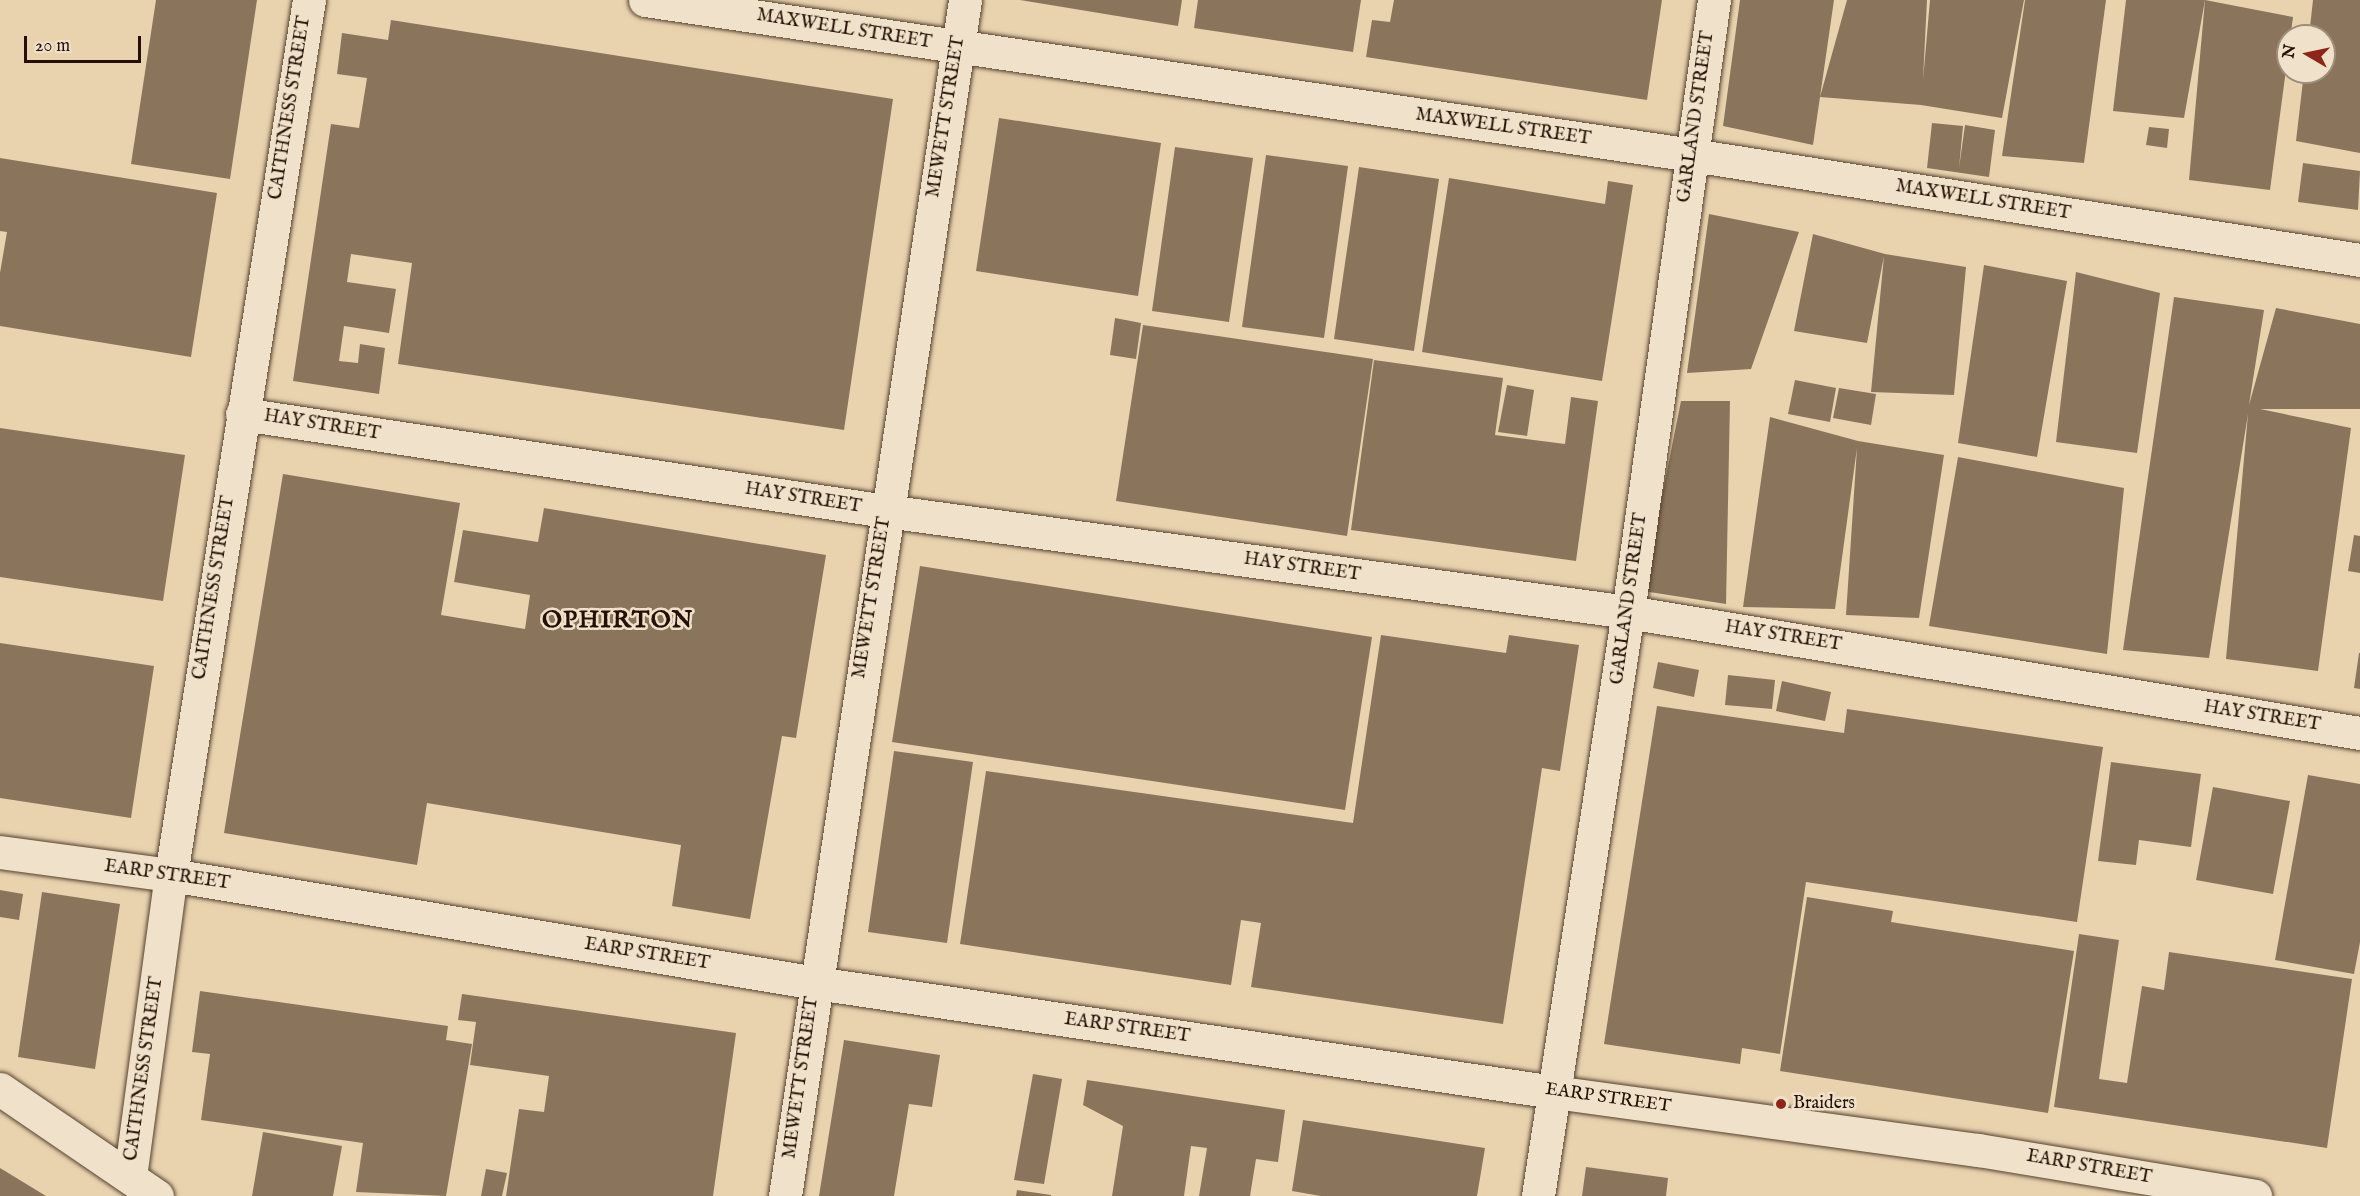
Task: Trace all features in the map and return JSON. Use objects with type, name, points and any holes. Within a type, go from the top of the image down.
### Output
[{"type":"street","name":"CAITHNESS STREET","points":[[130,1177],[171,875],[309,0]]},
{"type":"street","name":"MAXWELL STREET","points":[[645,0],[1692,155],[2360,260]]},
{"type":"street","name":"MEWETT STREET","points":[[785,1196],[886,512],[965,0]]},
{"type":"street","name":"GARLAND STREET","points":[[1538,1196],[1628,612],[1714,0]]},
{"type":"street","name":"HAY STREET","points":[[242,414],[886,512],[1628,612],[2360,734]]},
{"type":"street","name":"EARP STREET","points":[[0,852],[171,875],[816,983],[1554,1092],[1978,1150],[2255,1196]]},
{"type":"street","points":[[0,1089],[157,1196]]},
{"type":"building","points":[[156,0],[257,0],[230,179],[131,164]]},
{"type":"building","points":[[1020,0],[1182,0],[1178,26]]},
{"type":"building","points":[[1198,0],[1361,0],[1353,52],[1194,28]]},
{"type":"building","points":[[1394,0],[1662,0],[1647,100],[1366,57],[1372,20],[1390,22]]},
{"type":"building","points":[[1740,0],[1834,0],[1813,145],[1723,126]]},
{"type":"building","points":[[1847,0],[1927,0],[1923,80],[1930,0],[2024,0],[2002,118],[1921,105],[1820,97]]},
{"type":"building","points":[[2025,0],[2106,0],[2084,163],[2002,156]]},
{"type":"building","points":[[2126,0],[2205,0],[2184,118],[2113,111]]},
{"type":"building","points":[[2205,0],[2293,17],[2292,24],[2276,24],[2276,84],[2284,84],[2270,190],[2189,180]]},
{"type":"building","points":[[2313,0],[2360,0],[2360,153],[2296,141],[2303,84],[2336,84],[2336,24],[2310,24]]},
{"type":"building","points":[[391,20],[893,99],[844,430],[398,364],[412,263],[351,254],[347,282],[396,289],[389,333],[344,326],[339,361],[358,363],[360,344],[385,348],[379,394],[293,381],[331,124],[359,128],[367,78],[337,74],[342,33],[388,40]]},
{"type":"building","points":[[999,118],[1161,143],[1138,296],[976,271]]},
{"type":"building","points":[[1932,123],[1963,126],[1959,168],[1965,125],[1995,130],[1989,177],[1927,168]]},
{"type":"building","points":[[2149,127],[2169,129],[2167,148],[2146,145]]},
{"type":"building","points":[[1175,147],[1253,158],[1229,322],[1152,311]]},
{"type":"building","points":[[1266,155],[1348,166],[1324,338],[1242,327]]},
{"type":"building","points":[[0,158],[217,193],[191,357],[0,326],[0,273],[7,232],[0,231]]},
{"type":"building","points":[[2303,163],[2360,171],[2358,210],[2298,202]]},
{"type":"building","points":[[1359,167],[1439,179],[1414,351],[1334,339]]},
{"type":"building","points":[[1449,178],[1605,204],[1608,181],[1633,185],[1602,381],[1422,352]]},
{"type":"building","points":[[1709,214],[1799,232],[1751,369],[1687,373]]},
{"type":"building","points":[[1813,234],[1885,254],[1966,267],[1954,395],[1871,392],[1884,256],[1867,343],[1794,331]]},
{"type":"building","points":[[1984,265],[2067,281],[2037,457],[1958,443]]},
{"type":"building","points":[[2076,272],[2160,293],[2137,453],[2056,442]]},
{"type":"building","points":[[2174,297],[2264,310],[2249,405],[2276,308],[2360,324],[2360,409],[2260,409],[2351,428],[2318,671],[2226,659],[2248,414],[2209,658],[2123,650]]},
{"type":"building","points":[[1115,318],[1141,323],[1136,359],[1110,355]]},
{"type":"building","points":[[1143,325],[1373,359],[1347,536],[1116,501]]},
{"type":"building","points":[[1374,360],[1503,378],[1495,435],[1565,444],[1571,397],[1598,401],[1576,561],[1351,530]]},
{"type":"building","points":[[1795,380],[1836,388],[1830,422],[1788,414]]},
{"type":"building","points":[[1507,385],[1534,390],[1527,436],[1498,432]]},
{"type":"building","points":[[1839,388],[1876,394],[1871,425],[1833,418]]},
{"type":"building","points":[[1681,401],[1730,401],[1726,604],[1643,591]]},
{"type":"building","points":[[1770,417],[1858,441],[1944,455],[1919,618],[1846,615],[1857,448],[1835,609],[1743,607]]},
{"type":"building","points":[[0,428],[185,455],[163,601],[0,577]]},
{"type":"building","points":[[1958,457],[2124,488],[2107,654],[1929,626]]},
{"type":"building","points":[[283,474],[460,503],[441,615],[525,629],[530,595],[454,582],[463,530],[538,542],[544,508],[826,555],[796,738],[782,736],[750,919],[672,906],[681,845],[427,803],[417,865],[224,833]]},
{"type":"building","points":[[2354,535],[2360,536],[2360,573],[2348,571]]},
{"type":"building","points":[[920,566],[1372,637],[1345,810],[892,742]]},
{"type":"building","points":[[1381,635],[1506,653],[1509,635],[1579,645],[1560,771],[1542,768],[1503,1024],[1251,987],[1261,923],[1241,920],[1231,985],[960,944],[986,771],[1353,823]]},
{"type":"building","points":[[0,643],[154,666],[131,818],[0,798]]},
{"type":"building","points":[[2360,653],[2360,689],[2354,688]]},
{"type":"building","points":[[1658,662],[1699,670],[1694,697],[1653,688]]},
{"type":"building","points":[[1728,675],[1775,680],[1772,709],[1725,705]]},
{"type":"building","points":[[1782,681],[1831,692],[1825,721],[1776,711]]},
{"type":"building","points":[[1657,706],[1844,733],[1847,709],[2103,747],[2077,922],[1806,882],[1780,1054],[1742,1048],[1740,1064],[1604,1044]]},
{"type":"building","points":[[894,751],[973,762],[947,943],[868,932]]},
{"type":"building","points":[[2111,762],[2201,774],[2191,847],[2139,840],[2136,865],[2098,861]]},
{"type":"building","points":[[2308,775],[2360,784],[2360,942],[2354,974],[2275,960]]},
{"type":"building","points":[[2213,787],[2290,801],[2273,894],[2196,880]]},
{"type":"building","points":[[0,890],[23,894],[19,920],[0,917]]},
{"type":"building","points":[[42,892],[120,904],[95,1069],[18,1057]]},
{"type":"building","points":[[1807,897],[1893,911],[1891,922],[2074,951],[2048,1113],[1780,1071]]},
{"type":"building","points":[[2079,934],[2119,940],[2099,1079],[2127,1083],[2142,986],[2164,990],[2169,952],[2352,979],[2327,1148],[2054,1107]]},
{"type":"building","points":[[200,991],[448,1026],[446,1040],[472,1044],[446,1196],[356,1192],[363,1143],[201,1120],[210,1054],[192,1052]]},
{"type":"building","points":[[462,994],[736,1033],[713,1196],[506,1196],[519,1109],[544,1112],[549,1076],[470,1065],[476,1022],[458,1020]]},
{"type":"building","points":[[844,1040],[940,1055],[932,1107],[909,1104],[894,1196],[819,1196]]},
{"type":"building","points":[[1033,1074],[1062,1079],[1044,1184],[1014,1180]]},
{"type":"building","points":[[1087,1080],[1285,1110],[1278,1162],[1256,1159],[1250,1196],[1199,1196],[1207,1148],[1191,1146],[1184,1196],[1112,1196],[1123,1126],[1083,1105]]},
{"type":"building","points":[[1303,1120],[1485,1148],[1477,1196],[1321,1196],[1292,1191]]},
{"type":"building","points":[[263,1132],[342,1146],[333,1196],[252,1196]]},
{"type":"building","points":[[1586,1167],[1668,1178],[1666,1196],[1582,1196]]},
{"type":"building","points":[[0,1168],[46,1196],[0,1196]]},
{"type":"building","points":[[486,1169],[507,1173],[502,1196],[481,1196]]},
{"type":"building","points":[[1017,1190],[1051,1195],[1051,1196],[1016,1196]]},
{"type":"place","name":"Braiders","points":[[1781,1104]]},
{"type":"district","name":"OPHIRTON","points":[[618,621]]}]
